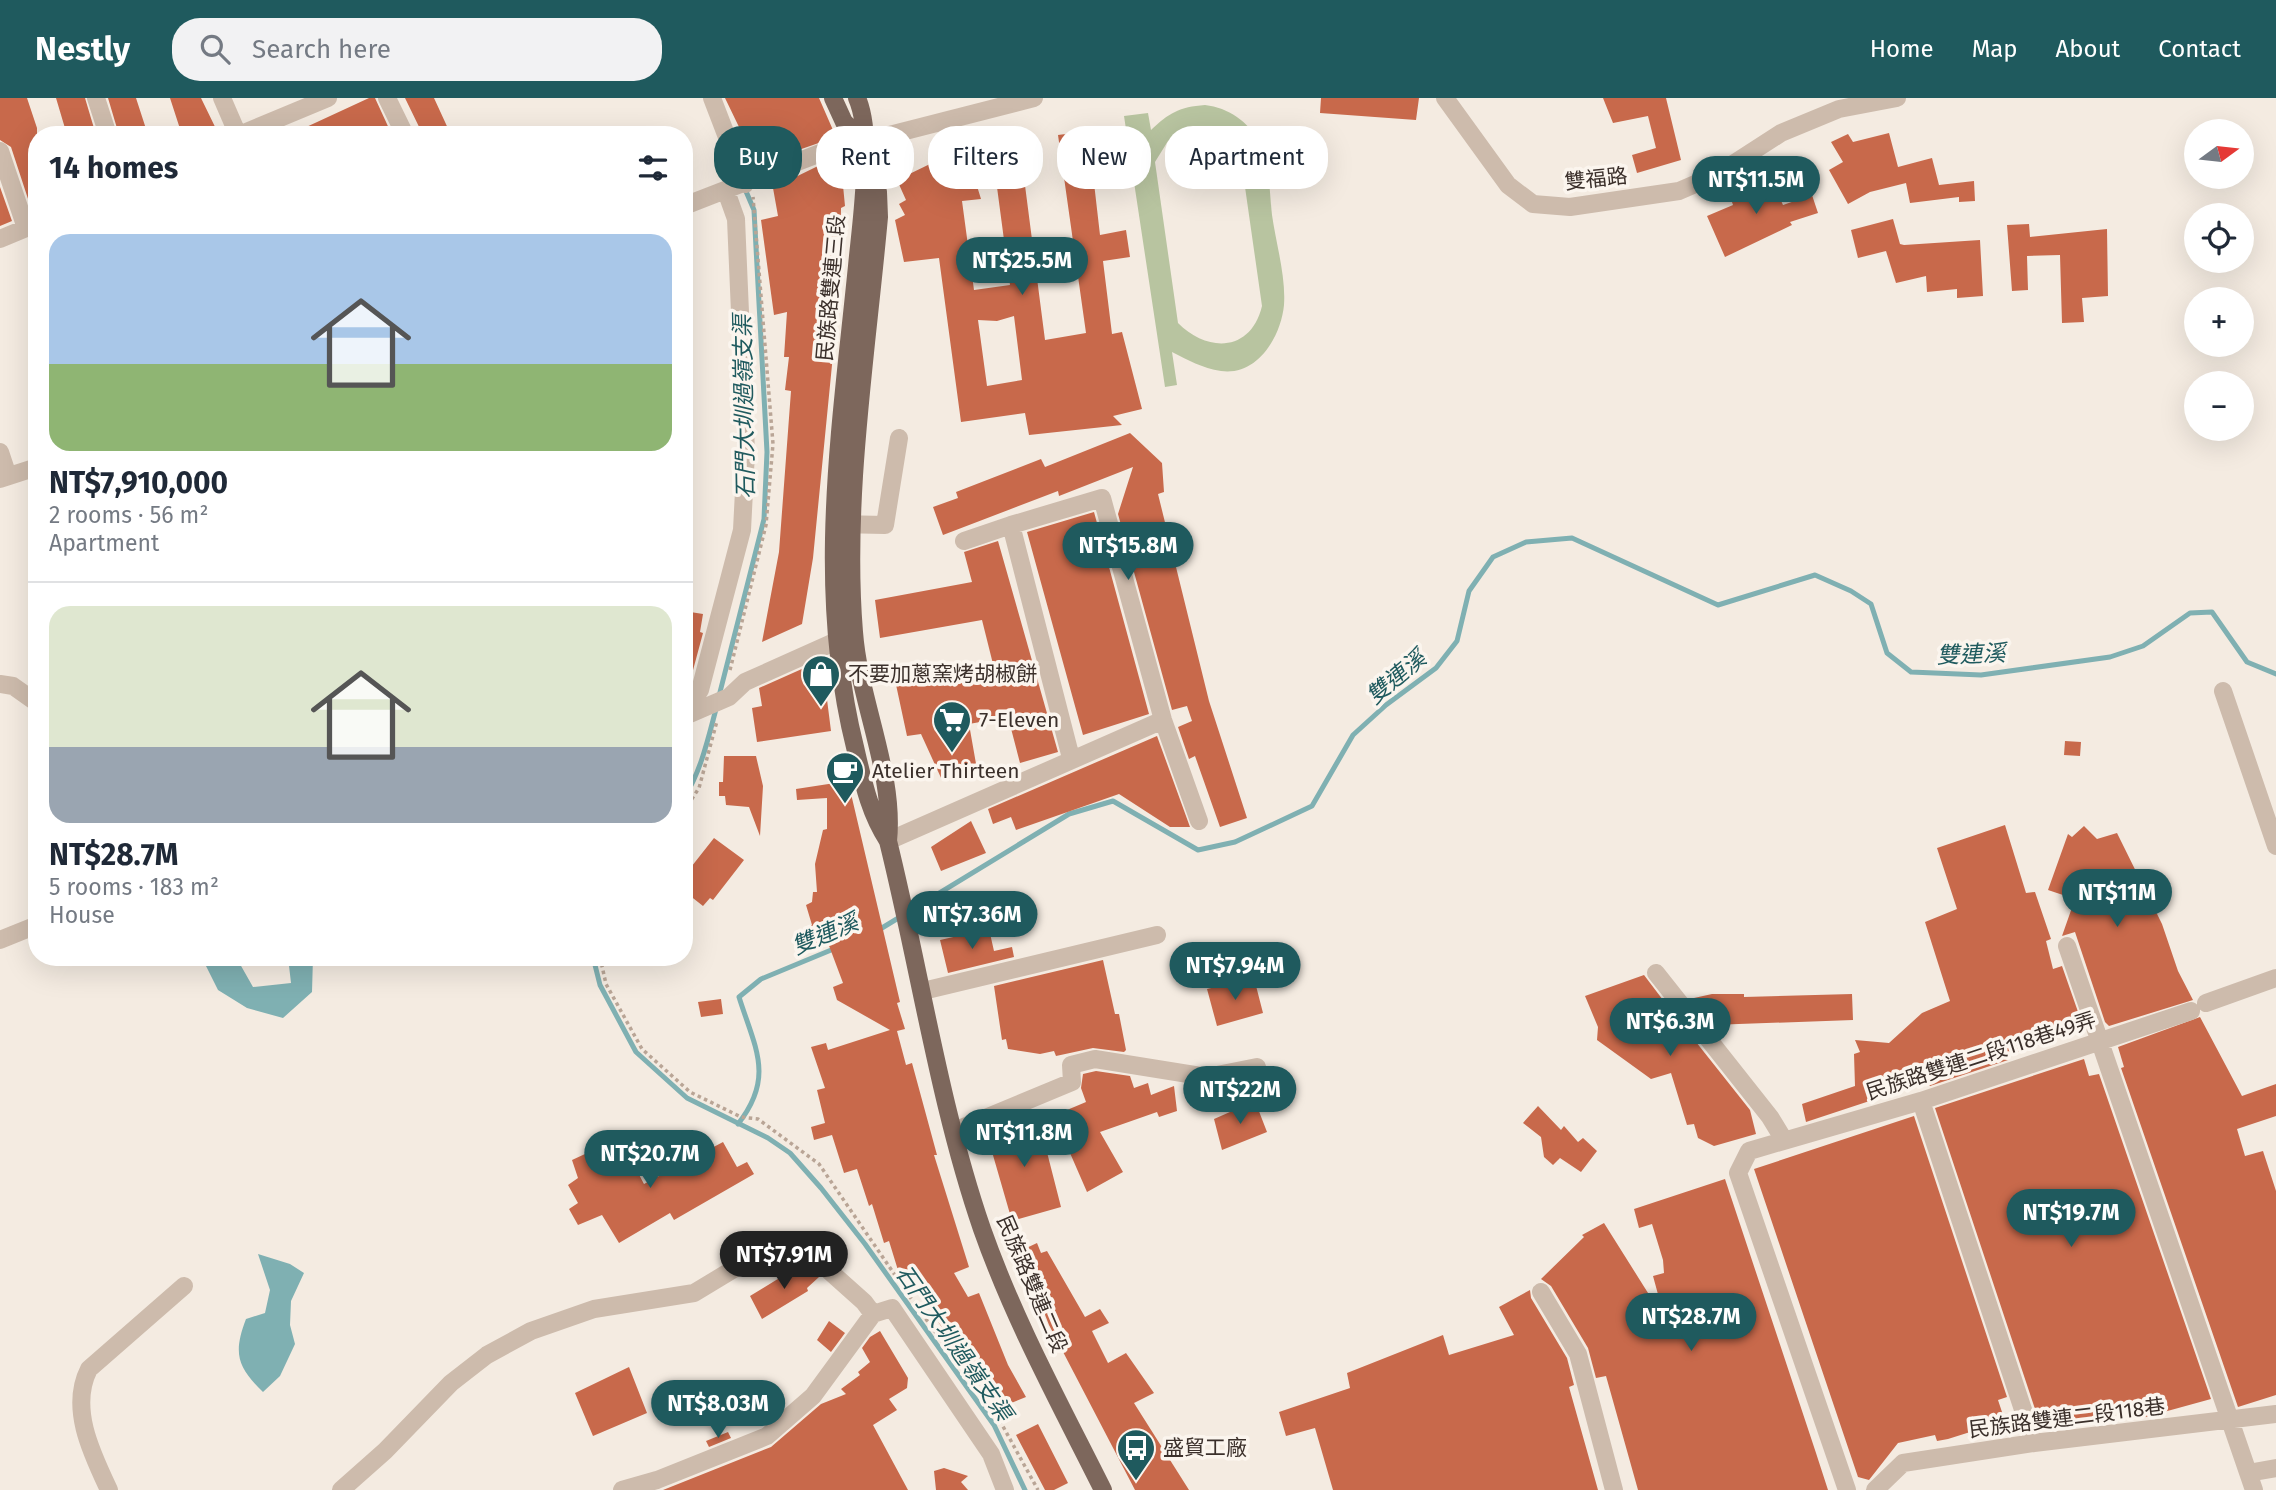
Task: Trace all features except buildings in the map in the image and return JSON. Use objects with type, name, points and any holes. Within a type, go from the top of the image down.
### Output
[{"type":"main road","points":[[833,98],[848,126]]},
{"type":"main road","points":[[857,98],[864,112],[864,126]]},
{"type":"main road","name":"民族路雙連三段","points":[[863,189],[833,524],[835,641],[846,712],[872,817],[888,841],[908,922]]},
{"type":"main road","name":"民族路雙連三段","points":[[877,189],[879,217],[853,524],[854,633],[866,707],[891,813],[888,841]]},
{"type":"main road","name":"民族路雙連二段","points":[[908,922],[954,1131],[982,1228],[1023,1330],[1103,1490]]},
{"type":"street","points":[[96,98],[105,126]]},
{"type":"street","points":[[222,98],[235,126]]},
{"type":"street","points":[[261,126],[328,98]]},
{"type":"street","points":[[387,98],[401,126]]},
{"type":"street","points":[[712,98],[723,126]]},
{"type":"street","points":[[914,129],[1034,98]]},
{"type":"street","name":"雙福路","points":[[1444,98],[1508,185],[1533,204],[1570,207],[1679,191],[1716,175],[1781,133],[1828,114],[1897,98]]},
{"type":"street","points":[[0,151],[28,219]]},
{"type":"street","points":[[693,203],[731,189]]},
{"type":"street","points":[[693,703],[700,690],[735,563],[746,490],[736,219],[726,191]]},
{"type":"street","points":[[0,239],[28,227]]},
{"type":"street","points":[[833,524],[886,525],[899,438]]},
{"type":"street","points":[[0,452],[4,478],[28,470]]},
{"type":"street","points":[[964,541],[1102,498],[1163,720],[1199,821]]},
{"type":"street","points":[[1011,525],[1071,758]]},
{"type":"street","points":[[693,712],[723,700],[744,682],[854,633]]},
{"type":"street","points":[[0,684],[13,686],[28,697]]},
{"type":"street","points":[[2223,691],[2276,846]]},
{"type":"street","points":[[888,841],[1071,758],[1163,720]]},
{"type":"street","points":[[0,940],[28,929]]},
{"type":"street","points":[[923,990],[1157,935]]},
{"type":"street","points":[[2067,946],[2254,1490]]},
{"type":"street","points":[[1656,973],[1770,1117],[1784,1140]]},
{"type":"street","name":"民族路雙連二段118巷49弄","points":[[1847,1490],[1738,1173],[1749,1151],[1920,1101],[2100,1042],[2276,978]]},
{"type":"street","points":[[954,1131],[1072,1082],[1071,1065],[1095,1059],[1207,1077],[1257,1067]]},
{"type":"street","points":[[1920,1101],[2034,1443]]},
{"type":"street","points":[[341,1490],[385,1451],[451,1383],[488,1355],[531,1331],[594,1309],[694,1293],[737,1267],[791,1247],[808,1252],[864,1301],[873,1314]]},
{"type":"street","points":[[109,1490],[94,1459],[82,1421],[82,1383],[89,1369],[184,1286]]},
{"type":"street","points":[[1541,1292],[1578,1354],[1614,1490]]},
{"type":"street","points":[[622,1490],[657,1480],[767,1436],[813,1396],[873,1314],[892,1308],[991,1454],[1005,1490]]},
{"type":"street","name":"民族路雙連二段118巷","points":[[1875,1490],[1903,1463],[2034,1443],[2276,1414]]},
{"type":"street","points":[[2248,1472],[2276,1468]]},
{"type":"path","points":[[693,797],[699,788],[723,700]]},
{"type":"path","points":[[602,966],[606,984],[642,1049],[690,1092],[735,1113],[758,1119],[819,1164],[910,1297],[1000,1421],[1038,1490]]},
{"type":"green space","points":[[1205,105],[1222,109],[1247,126],[1165,126],[1165,146],[1155,162],[1178,323],[1202,339],[1227,343],[1238,340],[1256,321],[1262,306],[1245,189],[1269,189],[1282,272],[1284,305],[1273,341],[1265,352],[1246,367],[1221,371],[1201,366],[1172,352],[1177,385],[1165,387],[1135,189],[1151,189],[1151,130],[1163,119],[1181,109]]},
{"type":"green space","points":[[1148,113],[1150,126],[1126,126],[1124,116]]},
{"type":"water","points":[[206,966],[241,966],[253,987],[291,983],[289,966],[313,966],[312,992],[283,1018],[247,1008],[218,990]]},
{"type":"water","points":[[258,1254],[290,1264],[304,1273],[291,1301],[290,1325],[295,1344],[280,1376],[263,1392],[243,1367],[239,1350],[246,1319],[265,1313],[270,1290]]},
{"type":"waterway","name":"石門大圳過嶺支渠","points":[[719,696],[764,519],[767,452],[754,210],[745,189]]},
{"type":"waterway","name":"雙連溪","points":[[877,931],[1069,814],[1113,801],[1198,850],[1235,842],[1312,806],[1353,735],[1386,705],[1436,668],[1457,641],[1469,591],[1493,557],[1526,542],[1572,538],[1718,605],[1815,575],[1851,591],[1871,604],[1887,653],[1911,672],[1981,675],[2110,657],[2143,646],[2190,613],[2212,612],[2247,662],[2276,674]]},
{"type":"waterway","name":"石門大圳過嶺支渠","points":[[693,781],[716,709]]},
{"type":"waterway","name":"雙連溪","points":[[738,1124],[749,1107],[759,1077],[755,1047],[739,997],[761,979],[836,948]]},
{"type":"waterway","name":"石門大圳過嶺支渠","points":[[595,966],[600,985],[636,1052],[687,1098],[768,1138],[790,1153],[821,1188],[865,1244],[994,1425],[1025,1490]]},
{"type":"place","name":"不要加蔥窯烤胡椒餅","points":[[821,708]]},
{"type":"place","name":"7-Eleven","points":[[952,754]]},
{"type":"place","name":"Atelier Thirteen","points":[[845,805]]},
{"type":"place","name":"盛貿工廠","points":[[1136,1482]]}]
